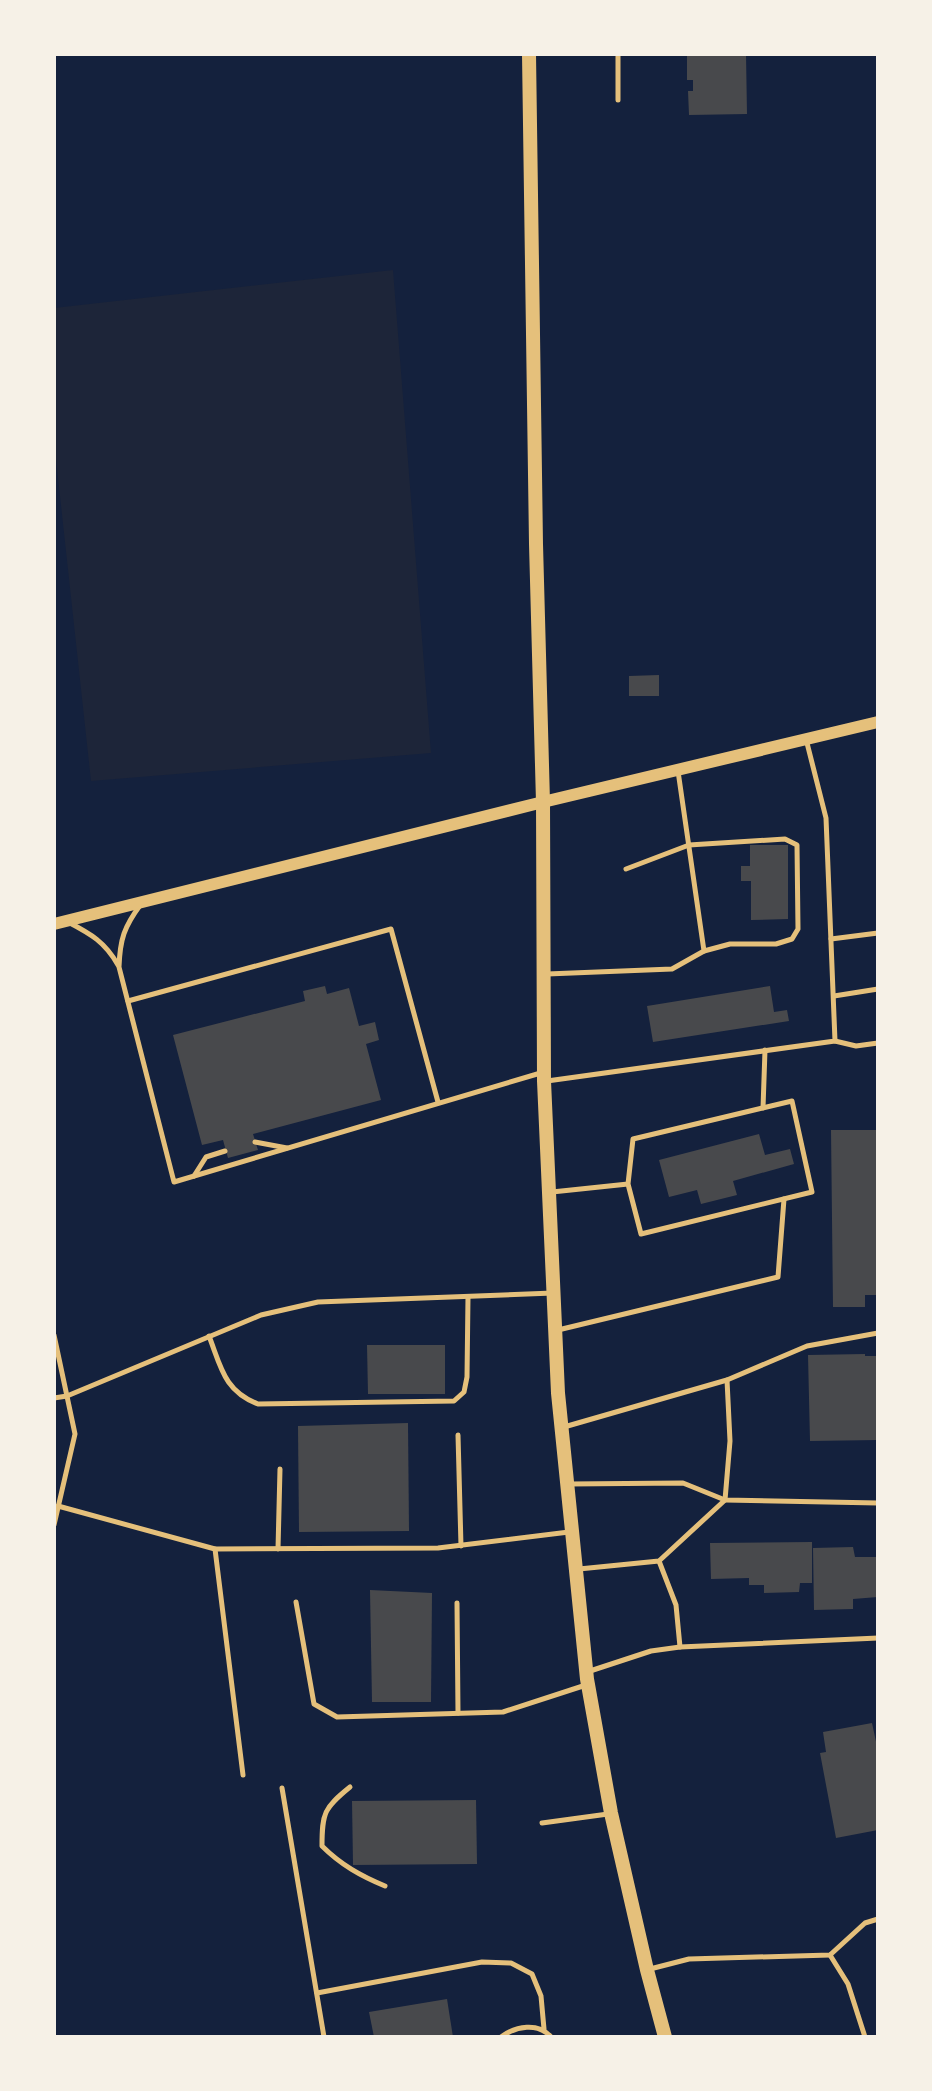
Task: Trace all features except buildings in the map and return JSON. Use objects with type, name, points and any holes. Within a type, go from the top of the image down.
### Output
[{"type":"main road","points":[[529,54],[536,544],[543,802],[544,1077],[561,1428],[588,1678],[611,1813],[664,2037]]},
{"type":"street","points":[[60,922],[878,722]]},
{"type":"lane","points":[[618,54],[618,100]]},
{"type":"lane","points":[[806,739],[827,818],[835,1041]]},
{"type":"lane","points":[[677,770],[704,951]]},
{"type":"lane","points":[[543,974],[672,969],[704,951],[730,944],[776,944],[792,939],[798,929],[797,845],[785,839],[689,845],[626,869]]},
{"type":"lane","points":[[119,967],[124,929],[143,901]]},
{"type":"lane","points":[[60,922],[87,932],[109,949],[119,967],[174,1181],[438,1102],[544,1077],[835,1041],[856,1046],[878,1043]]},
{"type":"lane","points":[[128,1001],[391,929],[438,1102]]},
{"type":"lane","points":[[831,939],[878,933]]},
{"type":"lane","points":[[834,996],[878,989]]},
{"type":"lane","points":[[763,1108],[765,1051]]},
{"type":"lane","points":[[792,1101],[812,1192],[641,1234],[628,1184],[633,1139],[763,1108],[792,1101]]},
{"type":"lane","points":[[255,1142],[288,1148]]},
{"type":"lane","points":[[194,1176],[206,1157],[225,1150]]},
{"type":"lane","points":[[549,1192],[628,1184]]},
{"type":"lane","points":[[555,1331],[778,1278],[784,1199]]},
{"type":"lane","points":[[54,1398],[67,1396],[261,1315],[317,1302],[553,1293]]},
{"type":"lane","points":[[209,1336],[223,1374],[232,1389],[245,1399],[258,1404],[454,1401],[464,1392],[467,1377],[468,1297]]},
{"type":"lane","points":[[561,1428],[727,1380],[807,1346],[878,1333]]},
{"type":"lane","points":[[54,1335],[75,1434],[54,1525]]},
{"type":"lane","points":[[576,1570],[659,1561],[724,1500],[730,1441],[727,1380]]},
{"type":"lane","points":[[458,1435],[461,1546]]},
{"type":"lane","points":[[278,1549],[280,1469]]},
{"type":"lane","points":[[567,1484],[683,1483],[724,1500],[878,1503]]},
{"type":"lane","points":[[58,1506],[215,1549],[438,1548],[572,1531]]},
{"type":"lane","points":[[215,1549],[243,1775]]},
{"type":"lane","points":[[659,1561],[676,1605],[680,1647]]},
{"type":"lane","points":[[296,1602],[314,1704],[337,1717],[503,1712],[651,1651],[680,1647],[878,1639]]},
{"type":"lane","points":[[457,1603],[458,1713]]},
{"type":"lane","points":[[350,1787],[331,1802],[322,1820],[323,1846],[338,1861],[358,1874],[385,1886]]},
{"type":"lane","points":[[282,1788],[324,2037]]},
{"type":"lane","points":[[542,1823],[611,1813]]},
{"type":"lane","points":[[647,1970],[689,1958],[830,1955],[865,1923],[878,1919]]},
{"type":"lane","points":[[830,1955],[848,1984],[865,2037]]},
{"type":"lane","points":[[317,1993],[482,1962],[511,1963],[531,1973],[541,1996],[544,2029],[551,2037]]},
{"type":"lane","points":[[501,2037],[510,2030],[532,2027],[544,2029]]},
{"type":"shaded area","points":[[393,270],[431,753],[91,781],[54,441],[54,308]]}]
